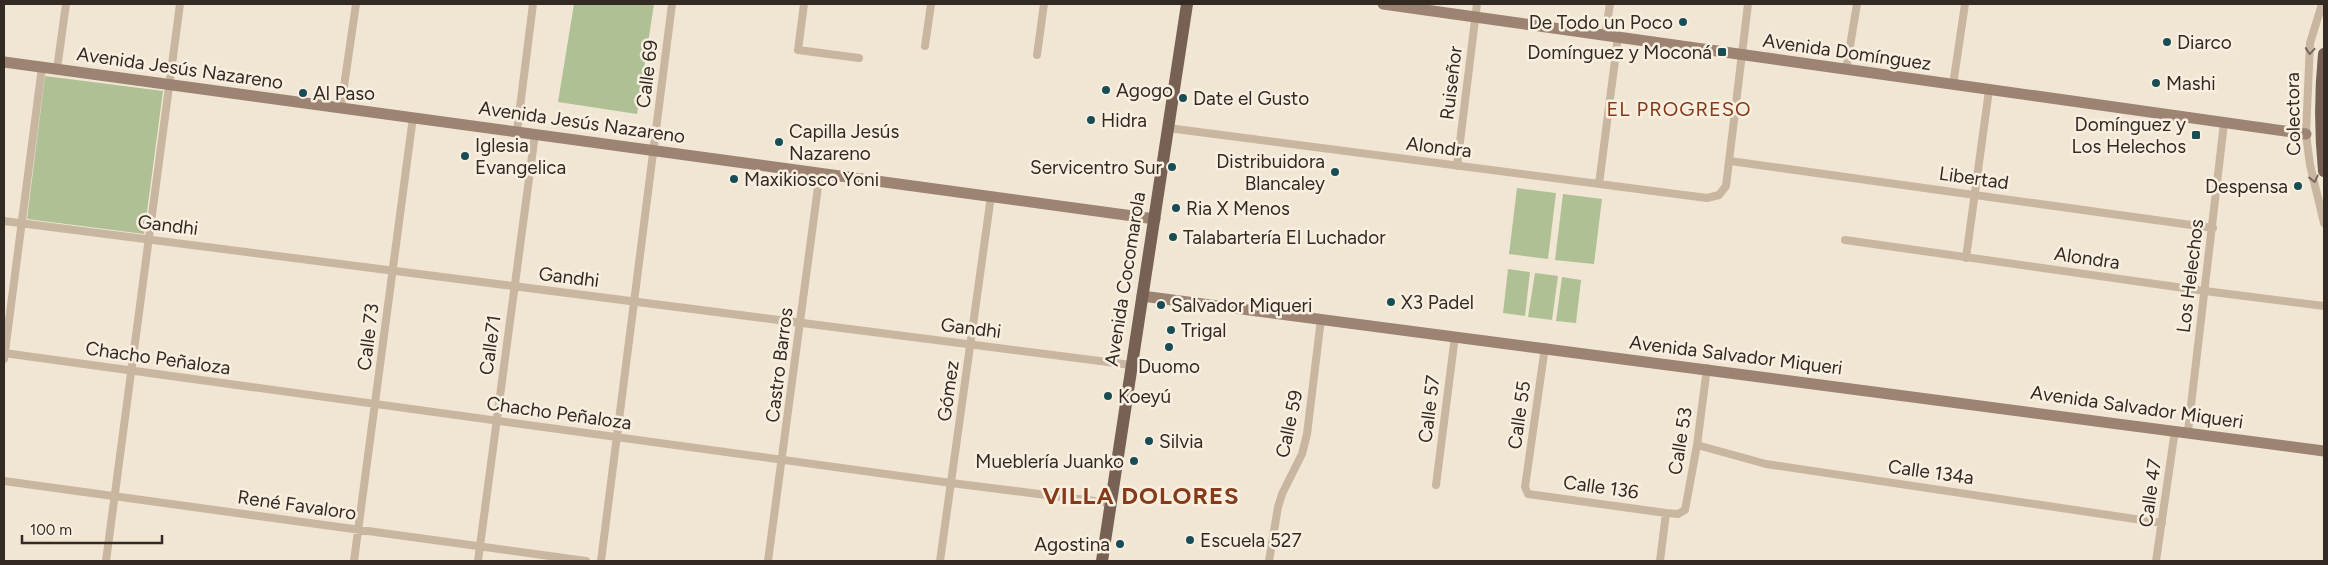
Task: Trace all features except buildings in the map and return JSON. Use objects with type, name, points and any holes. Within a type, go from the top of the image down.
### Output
[{"type":"main road","name":"Avenida Cocomarola","points":[[1102,561],[1187,4]]},
{"type":"main road","name":"Avenida Domínguez","points":[[1383,4],[2306,134]]},
{"type":"main road","points":[[2324,54],[2320,135],[2324,171]]},
{"type":"main road","name":"Avenida Jesús Nazareno","points":[[4,62],[1154,218]]},
{"type":"main road","name":"Avenida Salvador Miqueri","points":[[1142,296],[1707,368],[2324,451]]},
{"type":"street","points":[[57,69],[66,4]]},
{"type":"street","points":[[106,561],[180,4]]},
{"type":"street","points":[[341,107],[356,4]]},
{"type":"street","points":[[517,131],[533,4]]},
{"type":"street","name":"Calle 69","points":[[601,561],[672,4]]},
{"type":"street","points":[[804,4],[798,50],[859,58]]},
{"type":"street","points":[[925,46],[931,4]]},
{"type":"street","points":[[1037,55],[1044,4]]},
{"type":"street","name":"Ruiseñor","points":[[1457,166],[1477,4]]},
{"type":"street","points":[[1605,35],[1610,4]]},
{"type":"street","points":[[1730,160],[1748,4]]},
{"type":"street","points":[[1846,70],[1857,4]]},
{"type":"street","points":[[1953,85],[1964,4]]},
{"type":"street","name":"Colectora","points":[[2322,4],[2310,43],[2306,134],[2310,165],[2324,223]]},
{"type":"street","points":[[1599,184],[1618,37]]},
{"type":"street","points":[[4,355],[42,67]]},
{"type":"street","points":[[1966,258],[1989,90]]},
{"type":"street","name":"Calle 73","points":[[354,561],[413,117]]},
{"type":"street","name":"Los Helechos","points":[[2188,432],[2224,123]]},
{"type":"street","name":"Alondra","points":[[1168,128],[1706,198],[1719,195],[1726,186],[1730,160]]},
{"type":"street","name":"Calle71","points":[[478,561],[535,134]]},
{"type":"street","name":"Libertad","points":[[1730,160],[2213,228]]},
{"type":"street","name":"Castro Barros","points":[[768,561],[820,172]]},
{"type":"street","name":"Gómez","points":[[940,561],[991,196]]},
{"type":"street","name":"Gandhi","points":[[4,221],[635,302],[801,321],[1131,365]]},
{"type":"street","name":"Alondra","points":[[1845,240],[2324,306]]},
{"type":"street","name":"Calle 59","points":[[1269,561],[1278,507],[1282,494],[1302,454],[1307,434],[1321,319]]},
{"type":"street","name":"Calle 57","points":[[1436,485],[1455,336]]},
{"type":"street","name":"Calle 55","points":[[1525,487],[1545,347]]},
{"type":"street","name":"Chacho Peñaloza","points":[[4,355],[132,370],[617,438],[1111,503]]},
{"type":"street","name":"Calle 53","points":[[1678,514],[1685,510],[1697,445],[1707,368]]},
{"type":"street","name":"Calle 47","points":[[2156,561],[2175,430]]},
{"type":"street","name":"Calle 134a","points":[[1697,445],[1766,464],[2162,523]]},
{"type":"street","name":"René Favaloro","points":[[4,481],[586,561]]},
{"type":"street","name":"Calle 136","points":[[1525,487],[1528,494],[1678,514]]},
{"type":"street","points":[[1660,561],[1666,513]]},
{"type":"green space","points":[[574,4],[654,4],[637,114],[558,102]]},
{"type":"green space","points":[[45,76],[163,91],[144,234],[27,219]]},
{"type":"green space","points":[[1517,188],[1556,193],[1548,259],[1509,254]]},
{"type":"green space","points":[[1563,194],[1602,199],[1594,264],[1555,260]]},
{"type":"green space","points":[[1508,269],[1530,272],[1525,316],[1503,313]]},
{"type":"green space","points":[[1535,273],[1558,276],[1552,320],[1528,317]]},
{"type":"green space","points":[[1562,277],[1581,280],[1576,323],[1556,321]]},
{"type":"place","name":"De Todo un Poco","points":[[1683,22]]},
{"type":"place","name":"Diarco","points":[[2167,42]]},
{"type":"place","name":"Domínguez y Moconá","points":[[1722,52]]},
{"type":"place","name":"Mashi","points":[[2156,83]]},
{"type":"place","name":"Agogo","points":[[1106,90]]},
{"type":"place","name":"Al Paso","points":[[303,93]]},
{"type":"place","name":"Date el Gusto","points":[[1183,98]]},
{"type":"place","name":"Hidra","points":[[1091,120]]},
{"type":"place","name":"Domínguez y Los Helechos","points":[[2196,135]]},
{"type":"place","name":"Capilla Jesús Nazareno","points":[[779,142]]},
{"type":"place","name":"Iglesia Evangelica","points":[[465,156]]},
{"type":"place","name":"Servicentro Sur","points":[[1172,167]]},
{"type":"place","name":"Distribuidora Blancaley","points":[[1335,172]]},
{"type":"place","name":"Maxikiosco Yoni","points":[[734,179]]},
{"type":"place","name":"Despensa","points":[[2298,186]]},
{"type":"place","name":"Ria X Menos","points":[[1176,208]]},
{"type":"place","name":"Talabartería El Luchador","points":[[1173,237]]},
{"type":"place","name":"X3 Padel","points":[[1391,302]]},
{"type":"place","name":"Salvador Miqueri","points":[[1161,305]]},
{"type":"place","name":"Trigal","points":[[1171,330]]},
{"type":"place","name":"Duomo","points":[[1169,347]]},
{"type":"place","name":"Koeyú","points":[[1108,396]]},
{"type":"place","name":"Silvia","points":[[1149,441]]},
{"type":"place","name":"Mueblería Juanko","points":[[1134,461]]},
{"type":"place","name":"Escuela 527","points":[[1190,540]]},
{"type":"place","name":"Agostina","points":[[1120,544]]},
{"type":"district","name":"EL PROGRESO","points":[[1679,109]]},
{"type":"district","name":"VILLA DOLORES","points":[[1141,495]]}]
